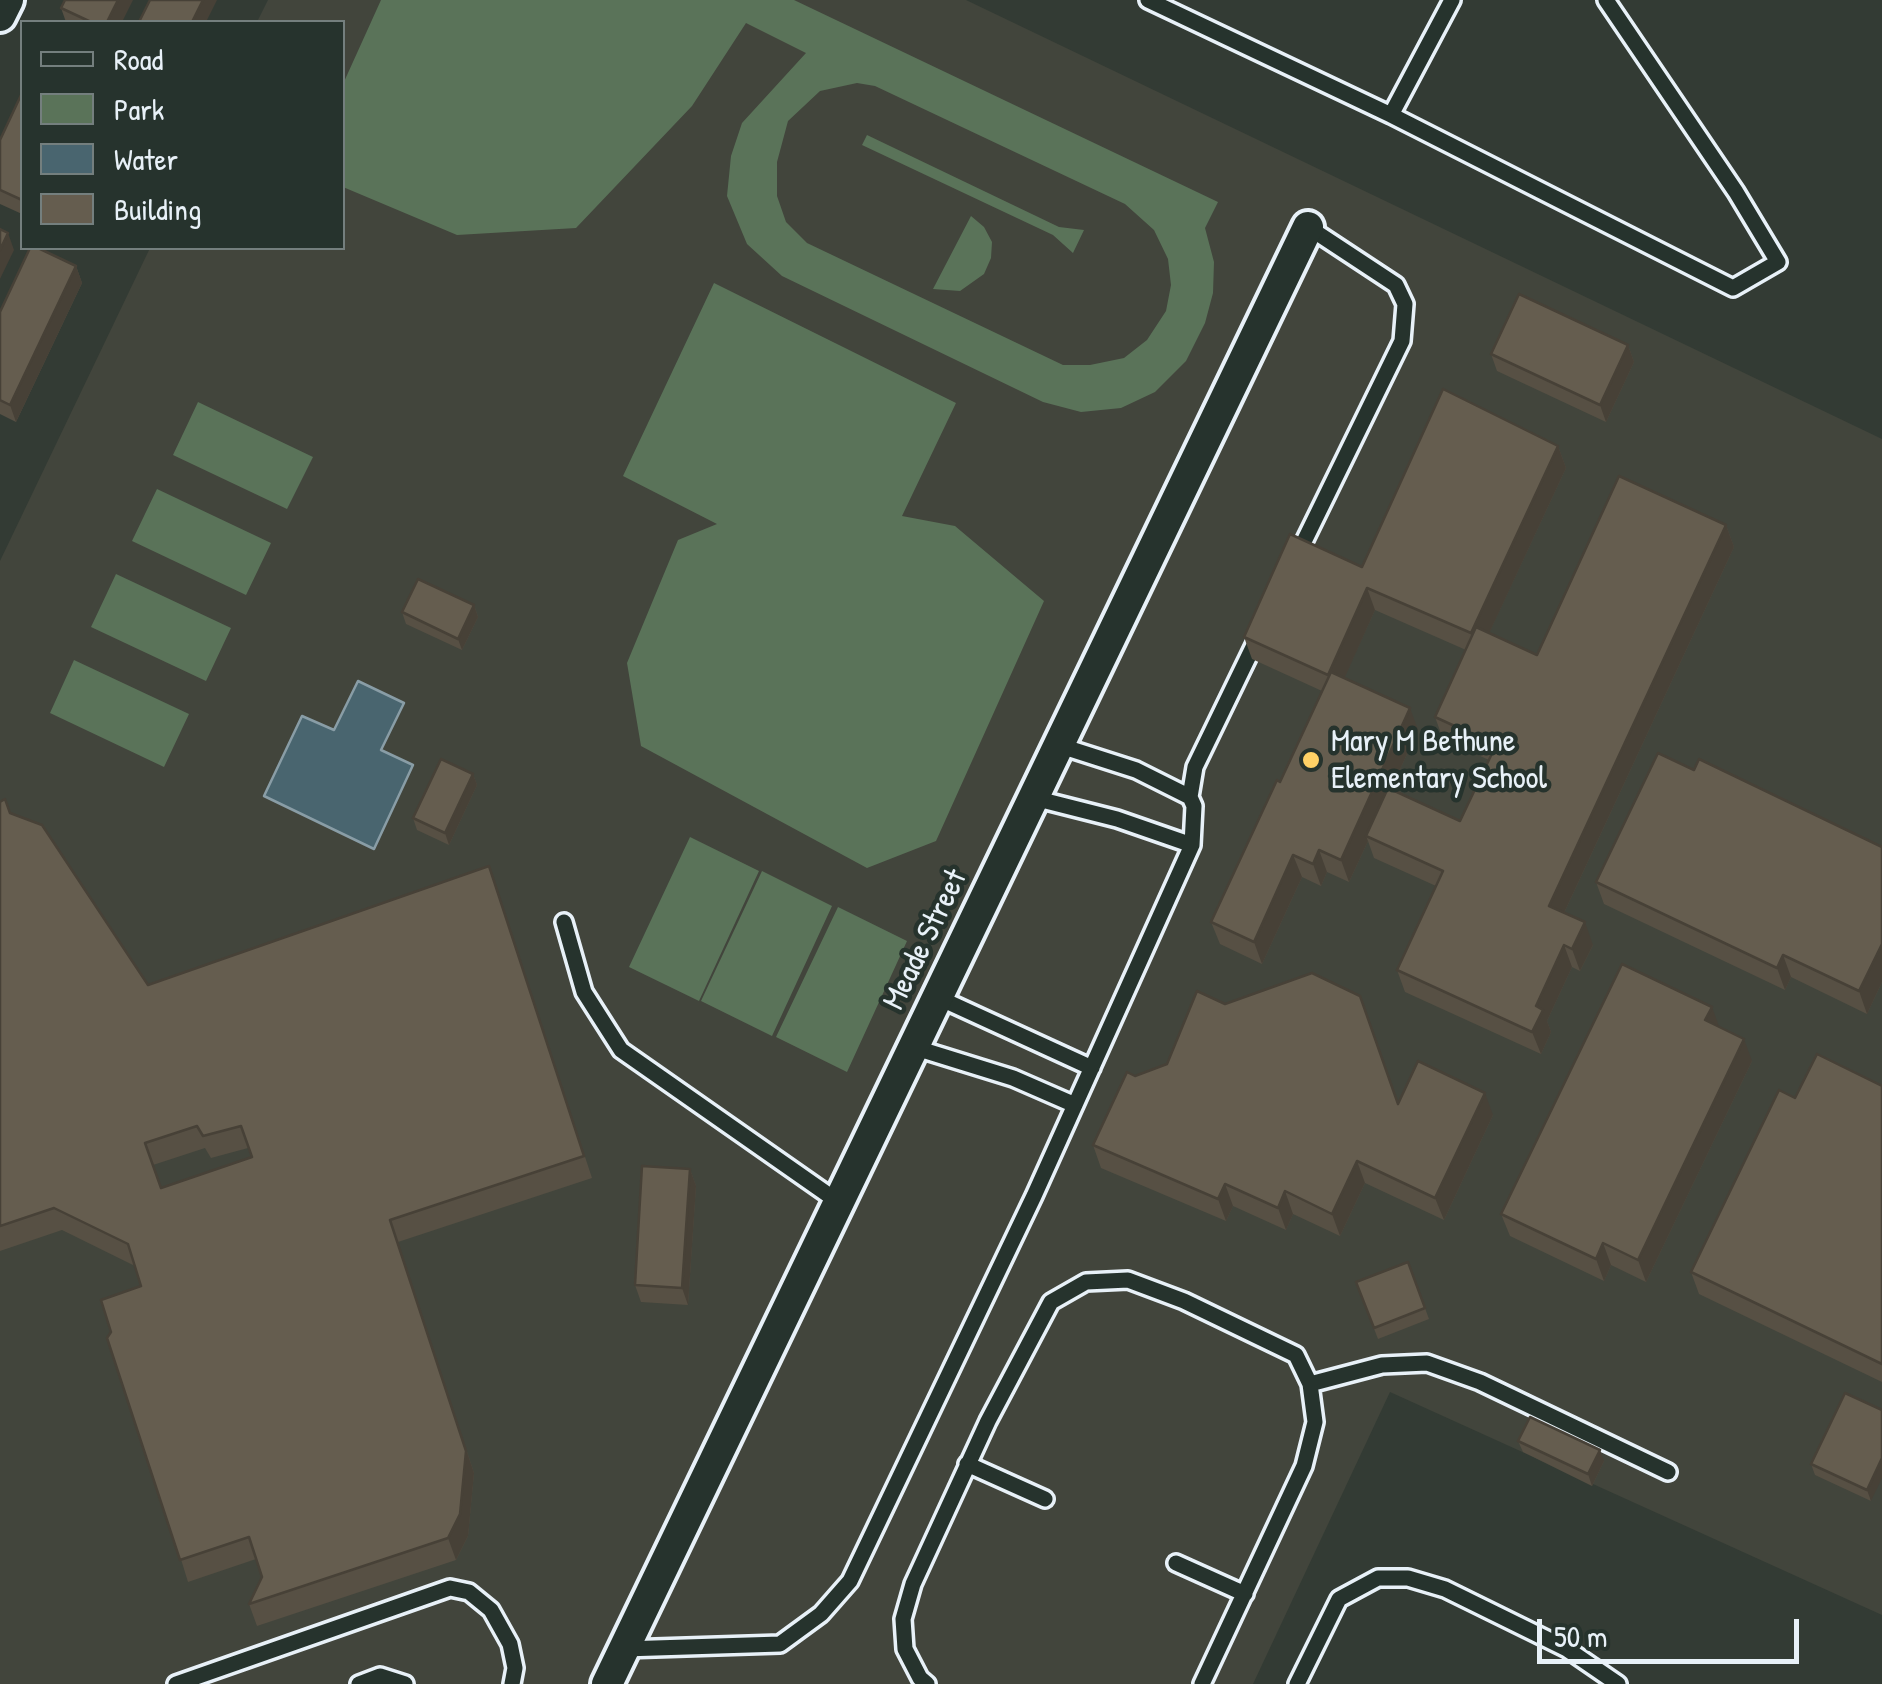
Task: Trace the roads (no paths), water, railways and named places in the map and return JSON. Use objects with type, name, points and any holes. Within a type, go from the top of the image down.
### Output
[{"type":"street","points":[[0,16],[8,0]]},
{"type":"street","name":"Meade Street","points":[[607,1684],[1308,227]]},
{"type":"lane","points":[[1148,0],[1390,115],[1732,288],[1778,262],[1736,192],[1606,0]]},
{"type":"lane","points":[[1390,115],[1452,0]]},
{"type":"lane","points":[[1287,577],[1402,341],[1405,304],[1396,285],[1308,227]]},
{"type":"lane","points":[[624,1649],[780,1644],[822,1614],[850,1581],[1076,1106],[1192,845],[1194,806],[1190,797],[1194,766],[1262,629]]},
{"type":"lane","points":[[1058,745],[1136,770],[1190,797]]},
{"type":"lane","points":[[1034,798],[1117,818],[1192,845]]},
{"type":"lane","points":[[564,922],[584,992],[622,1050],[838,1201]]},
{"type":"lane","points":[[937,997],[1092,1068]]},
{"type":"lane","points":[[913,1048],[994,1071],[1076,1106]]},
{"type":"lane","points":[[927,1684],[905,1649],[904,1619],[913,1584],[968,1464],[1051,1302],[1086,1282],[1128,1280],[1184,1301],[1296,1355],[1310,1384],[1315,1422],[1304,1466],[1202,1684]]},
{"type":"lane","points":[[1310,1384],[1382,1366],[1426,1363],[1480,1382],[1668,1472]]},
{"type":"lane","points":[[968,1464],[1045,1499]]},
{"type":"lane","points":[[1176,1563],[1245,1594]]},
{"type":"lane","points":[[1296,1684],[1339,1598],[1378,1578],[1408,1578],[1445,1589],[1550,1640],[1618,1684]]},
{"type":"lane","points":[[176,1684],[450,1588],[469,1592],[491,1610],[510,1644],[515,1668],[512,1684]]},
{"type":"lane","points":[[359,1684],[380,1676],[405,1684]]},
{"type":"water","points":[[358,681],[404,703],[381,750],[413,765],[374,849],[264,796],[302,716],[334,730]]},
{"type":"place","name":"Mary M Bethune Elementary School","points":[[1311,760]]}]
